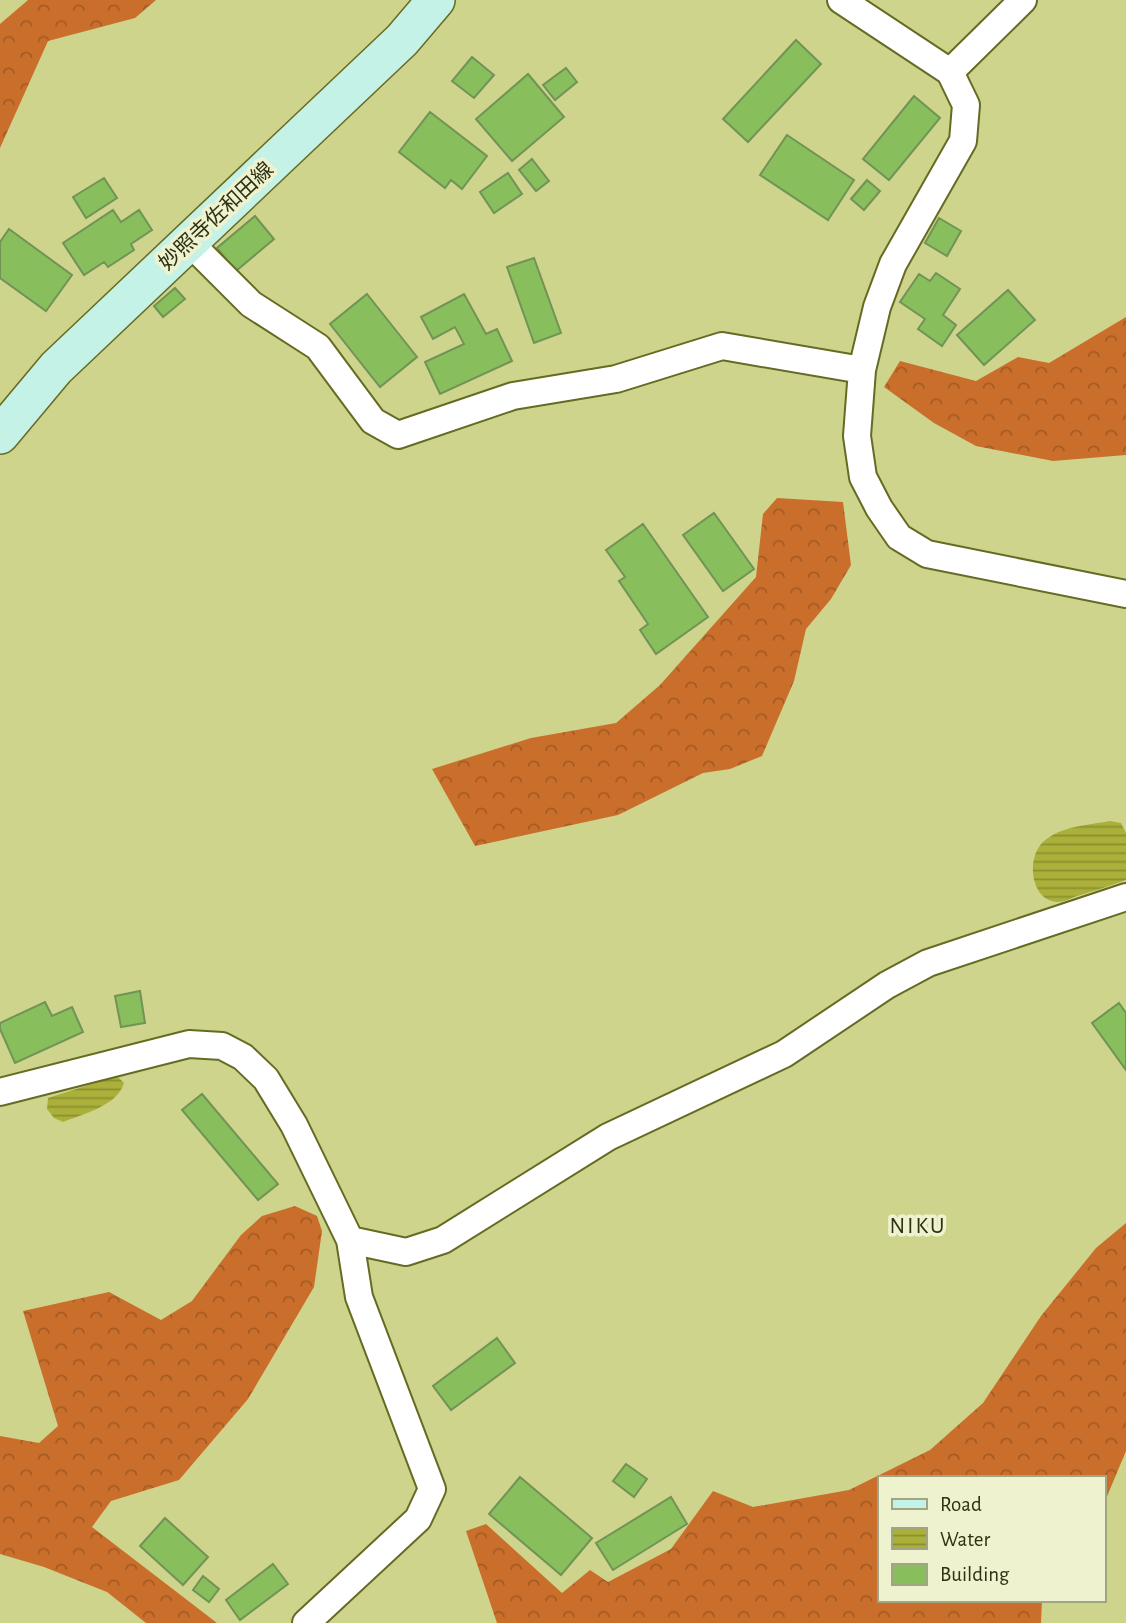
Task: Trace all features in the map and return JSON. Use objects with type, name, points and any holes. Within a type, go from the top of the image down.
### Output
[{"type":"main road","name":"妙照寺佐和田線","points":[[0,435],[56,368],[402,40],[436,0]]},
{"type":"street","points":[[841,0],[950,72],[966,105],[963,141],[893,264],[877,307],[862,370],[857,436],[863,477],[879,508],[899,537],[927,554],[1126,594]]},
{"type":"street","points":[[950,72],[1023,0]]},
{"type":"street","points":[[189,242],[251,304],[318,347],[373,421],[398,435],[513,396],[616,379],[722,346],[862,370]]},
{"type":"street","points":[[350,1240],[406,1252],[443,1240],[608,1137],[784,1054],[887,985],[928,963],[1126,897]]},
{"type":"street","points":[[0,1092],[189,1044],[222,1046],[243,1058],[266,1079],[295,1125],[350,1240],[359,1297],[432,1489],[418,1519],[306,1623]]},
{"type":"green space","points":[[28,0],[156,0],[135,18],[48,41],[0,148],[0,24]]},
{"type":"green space","points":[[1126,317],[1126,455],[1053,461],[976,446],[934,423],[884,387],[900,361],[976,381],[1018,357],[1049,363]]},
{"type":"green space","points":[[777,498],[843,502],[851,565],[831,599],[806,629],[794,681],[762,756],[730,769],[703,773],[618,815],[475,846],[432,769],[531,738],[616,723],[660,685],[756,577],[763,514]]},
{"type":"green space","points":[[295,1206],[317,1216],[322,1231],[314,1287],[248,1399],[179,1480],[111,1501],[92,1527],[217,1623],[146,1623],[107,1592],[44,1567],[0,1554],[0,1436],[39,1443],[58,1426],[23,1311],[109,1292],[161,1320],[192,1301],[241,1235],[262,1216]]},
{"type":"green space","points":[[1126,1223],[1126,1451],[1105,1501],[1105,1476],[878,1476],[878,1602],[1042,1602],[1041,1623],[497,1623],[466,1531],[486,1524],[562,1593],[590,1570],[608,1582],[671,1549],[713,1491],[753,1507],[849,1490],[930,1450],[983,1403],[1041,1316],[1096,1248]]},
{"type":"water","points":[[1110,821],[1121,823],[1126,833],[1126,880],[1060,902],[1049,900],[1041,894],[1036,887],[1033,868],[1034,858],[1043,842],[1066,829]]},
{"type":"water","points":[[117,1076],[124,1083],[120,1091],[98,1108],[63,1122],[54,1118],[47,1109],[48,1098]]},
{"type":"building","points":[[796,40],[821,64],[748,142],[723,119]]},
{"type":"building","points":[[472,57],[494,75],[474,98],[452,81]]},
{"type":"building","points":[[566,68],[577,82],[555,100],[543,85]]},
{"type":"building","points":[[528,74],[564,117],[512,161],[476,119]]},
{"type":"building","points":[[914,96],[940,118],[889,180],[863,159]]},
{"type":"building","points":[[430,112],[487,156],[462,189],[451,180],[445,188],[399,152]]},
{"type":"building","points":[[787,135],[854,180],[828,220],[760,175]]},
{"type":"building","points":[[532,159],[549,181],[536,191],[519,170]]},
{"type":"building","points":[[508,173],[522,194],[494,213],[480,192]]},
{"type":"building","points":[[104,178],[117,198],[86,218],[73,197]]},
{"type":"building","points":[[867,180],[880,191],[864,210],[851,199]]},
{"type":"building","points":[[113,210],[121,222],[139,210],[152,230],[131,244],[134,250],[108,267],[104,262],[84,275],[63,243]]},
{"type":"building","points":[[255,216],[274,239],[236,271],[217,248]]},
{"type":"building","points":[[939,218],[961,231],[947,256],[925,243]]},
{"type":"building","points":[[9,229],[72,275],[46,311],[0,278],[0,242]]},
{"type":"building","points":[[534,258],[561,333],[534,343],[507,267]]},
{"type":"building","points":[[936,273],[960,289],[943,315],[956,325],[942,346],[918,329],[925,319],[900,302],[919,274],[930,281]]},
{"type":"building","points":[[175,288],[185,299],[163,317],[154,306]]},
{"type":"building","points":[[1008,290],[1035,320],[984,365],[957,335]]},
{"type":"building","points":[[367,294],[417,357],[380,387],[330,324]]},
{"type":"building","points":[[464,294],[486,334],[497,329],[512,361],[440,394],[425,362],[464,344],[455,327],[433,339],[421,317]]},
{"type":"building","points":[[714,513],[754,569],[723,591],[683,535]]},
{"type":"building","points":[[643,524],[708,617],[656,654],[640,630],[648,624],[619,581],[625,577],[606,550]]},
{"type":"building","points":[[140,991],[145,1023],[121,1027],[115,996]]},
{"type":"building","points":[[45,1002],[52,1016],[72,1007],[83,1032],[15,1063],[0,1029],[0,1023]]},
{"type":"building","points":[[1119,1003],[1126,1013],[1126,1070],[1092,1023]]},
{"type":"building","points":[[202,1094],[278,1184],[258,1200],[182,1110]]},
{"type":"building","points":[[497,1338],[515,1363],[451,1410],[433,1386]]},
{"type":"building","points":[[626,1464],[647,1479],[634,1497],[613,1481]]},
{"type":"building","points":[[520,1477],[592,1538],[561,1575],[489,1514]]},
{"type":"building","points":[[671,1497],[687,1524],[613,1570],[596,1543]]},
{"type":"building","points":[[165,1518],[208,1557],[183,1585],[140,1546]]},
{"type":"building","points":[[273,1564],[288,1584],[240,1620],[226,1600]]},
{"type":"building","points":[[203,1576],[219,1589],[209,1602],[193,1590]]},
{"type":"district","name":"NIKU","points":[[918,1225]]}]
